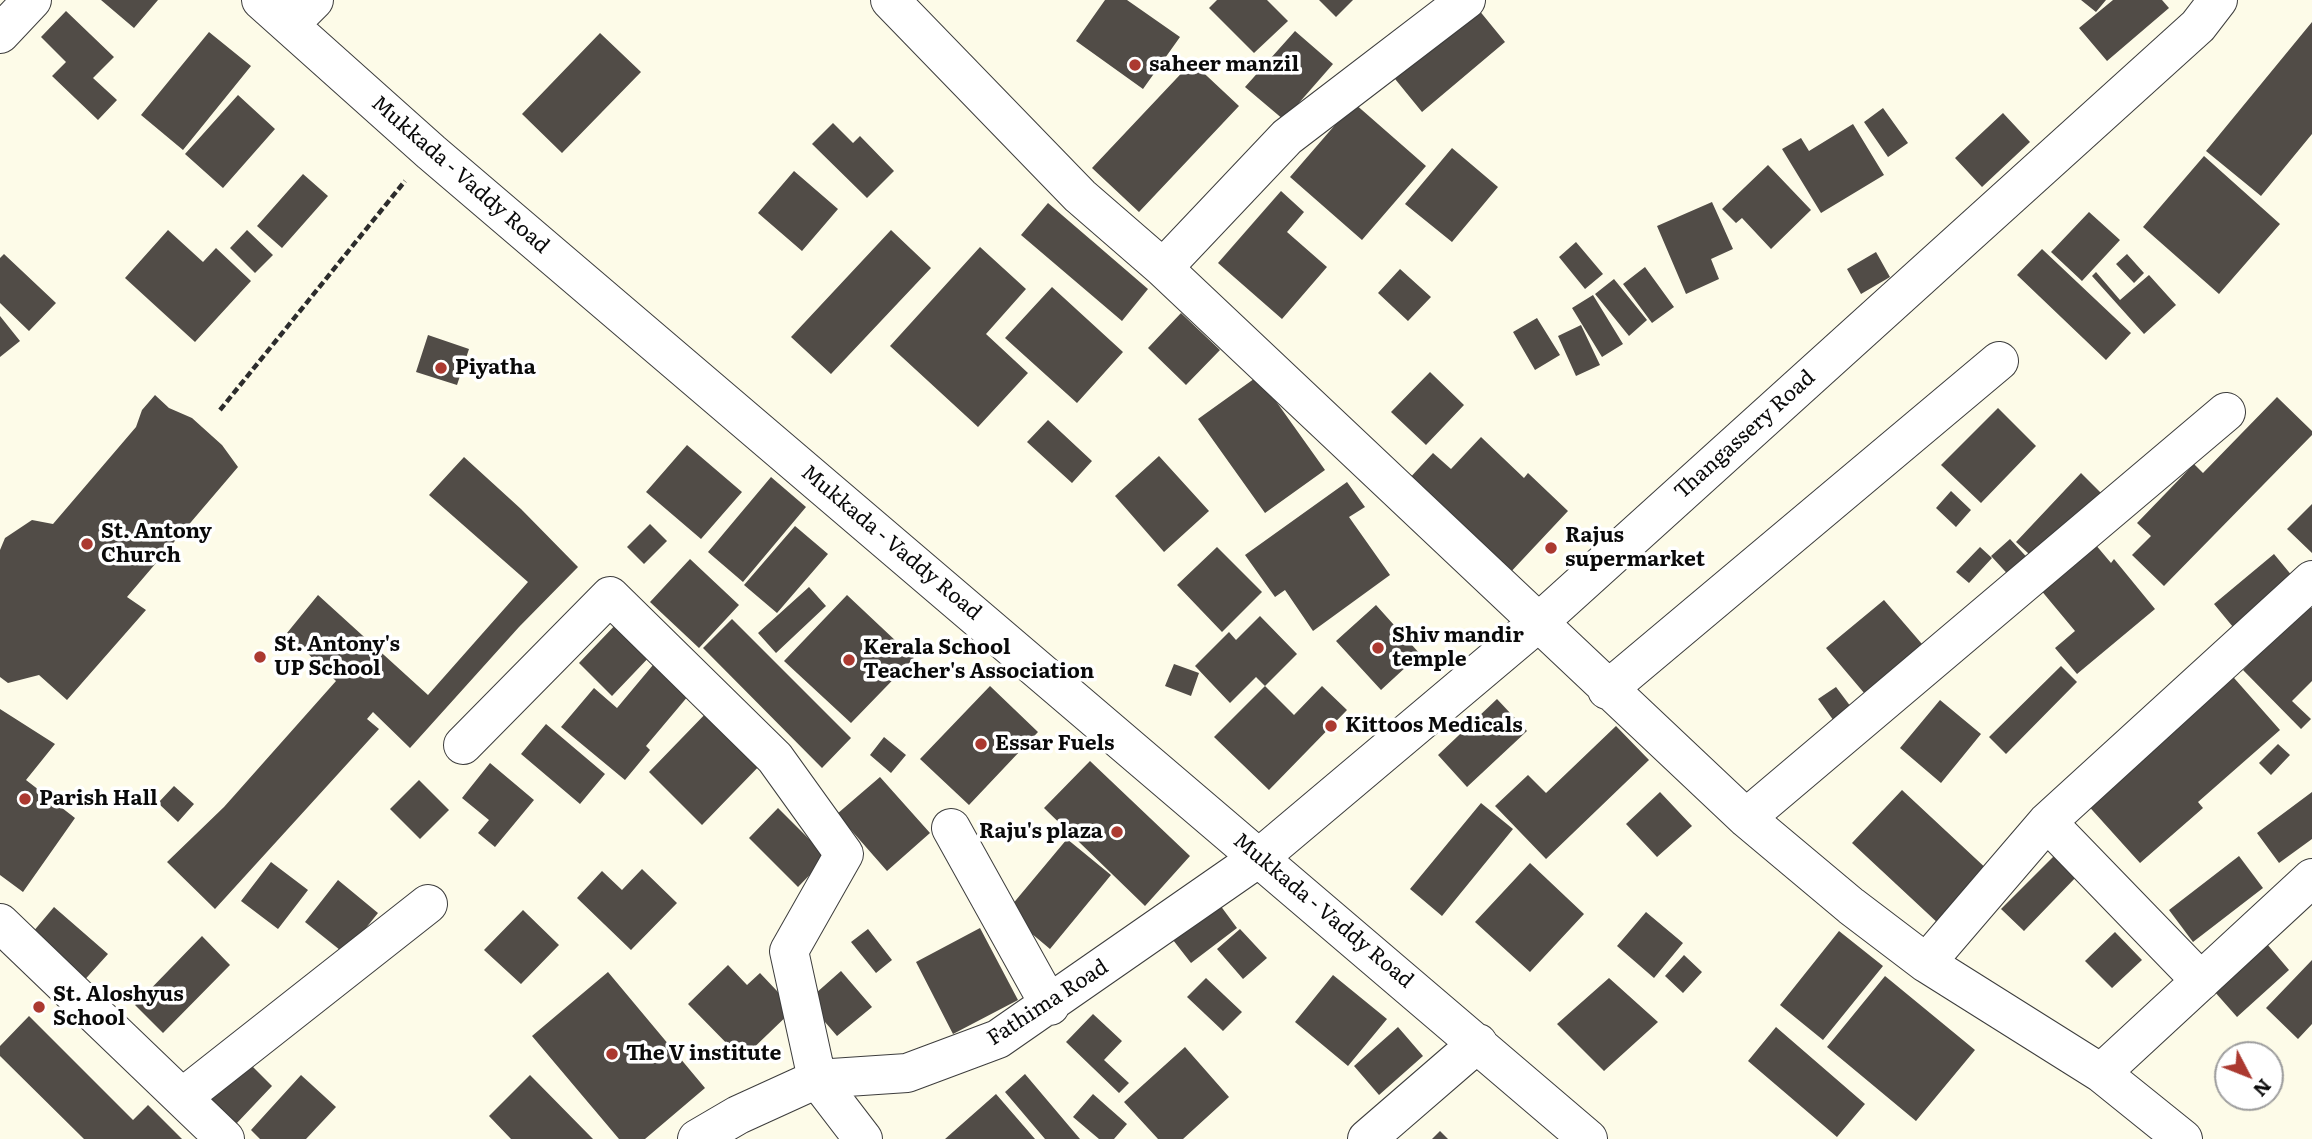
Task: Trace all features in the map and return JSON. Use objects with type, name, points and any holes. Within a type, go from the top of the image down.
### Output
[{"type":"street","points":[[0,34],[32,0]]},
{"type":"street","name":"Mukkada - Vaddy Road","points":[[261,0],[302,12],[431,152],[1588,1139]]},
{"type":"street","points":[[890,0],[1080,196],[1163,268],[1539,622],[1607,690],[1746,818],[1851,906],[1926,963],[2101,1073],[2183,1139]]},
{"type":"street","points":[[1163,268],[1287,137],[1466,0]]},
{"type":"street","name":"Thangassery Road","points":[[1260,857],[1539,622],[2199,9]]},
{"type":"street","points":[[1607,690],[1999,361]]},
{"type":"street","points":[[1746,818],[2226,412]]},
{"type":"street","points":[[1926,963],[2047,822],[2312,580]]},
{"type":"street","points":[[463,745],[610,596],[775,758],[844,854],[789,951],[817,1079],[863,1139]]},
{"type":"street","points":[[2047,822],[2201,981]]},
{"type":"street","points":[[951,828],[1050,1006]]},
{"type":"street","name":"Fathima Road","points":[[697,1139],[738,1115],[817,1079],[906,1073],[998,1040],[1260,857]]},
{"type":"street","points":[[2101,1073],[2312,878]]},
{"type":"street","points":[[184,1097],[428,904]]},
{"type":"street","points":[[0,923],[225,1139]]},
{"type":"street","points":[[1367,1139],[1478,1043]]},
{"type":"path","points":[[220,410],[431,152]]},
{"type":"building","points":[[101,0],[158,0],[134,28]]},
{"type":"building","name":"saheer manzil","points":[[1105,0],[1127,0],[1180,37],[1143,89],[1076,41]]},
{"type":"building","points":[[1217,0],[1267,0],[1288,21],[1254,53],[1209,8]]},
{"type":"building","points":[[1319,0],[1353,0],[1336,17]]},
{"type":"building","points":[[2081,0],[2106,0],[2096,12]]},
{"type":"building","points":[[2113,0],[2162,0],[2169,8],[2107,61],[2079,28]]},
{"type":"building","points":[[1474,4],[1505,42],[1422,112],[1391,74]]},
{"type":"building","points":[[66,11],[114,57],[93,78],[117,100],[98,120],[52,76],[66,62],[41,37]]},
{"type":"building","points":[[2312,22],[2312,134],[2261,196],[2206,151]]},
{"type":"building","points":[[1295,31],[1333,64],[1284,120],[1245,87]]},
{"type":"building","points":[[209,32],[251,66],[183,150],[141,115]]},
{"type":"building","points":[[600,33],[641,72],[562,153],[522,114]]},
{"type":"building","points":[[1192,62],[1239,106],[1139,212],[1092,168]]},
{"type":"building","points":[[238,95],[275,129],[223,188],[185,154]]},
{"type":"building","points":[[1354,103],[1426,166],[1362,240],[1290,177]]},
{"type":"building","points":[[1883,108],[1908,143],[1888,157],[1864,122]]},
{"type":"building","points":[[2003,113],[2030,142],[1982,187],[1955,158]]},
{"type":"building","points":[[833,123],[853,143],[860,136],[894,171],[867,198],[812,144]]},
{"type":"building","points":[[1853,124],[1884,175],[1821,213],[1782,149],[1801,138],[1809,151]]},
{"type":"building","points":[[1452,148],[1498,187],[1452,242],[1405,204]]},
{"type":"building","points":[[2204,156],[2280,224],[2219,294],[2143,227]]},
{"type":"building","points":[[1768,165],[1811,210],[1771,249],[1742,218],[1736,223],[1722,209]]},
{"type":"building","points":[[794,171],[838,209],[802,251],[758,213]]},
{"type":"building","points":[[303,174],[328,196],[282,248],[257,226]]},
{"type":"building","points":[[1281,191],[1304,212],[1287,232],[1327,267],[1282,319],[1218,263]]},
{"type":"building","points":[[1712,202],[1733,249],[1711,259],[1719,279],[1686,294],[1657,226]]},
{"type":"building","points":[[1048,203],[1148,289],[1122,321],[1021,235]]},
{"type":"building","points":[[2089,212],[2120,240],[2082,281],[2051,252]]},
{"type":"building","points":[[168,230],[203,262],[216,248],[251,281],[195,342],[125,278]]},
{"type":"building","points":[[247,230],[273,255],[255,273],[230,248]]},
{"type":"building","points":[[891,230],[931,268],[831,374],[791,337]]},
{"type":"building","points":[[1576,242],[1603,274],[1585,289],[1559,257]]},
{"type":"building","points":[[980,247],[1026,289],[986,334],[1028,373],[978,427],[890,346]]},
{"type":"building","points":[[2042,249],[2131,333],[2106,360],[2017,275]]},
{"type":"building","points":[[1876,252],[1890,277],[1861,294],[1847,269]]},
{"type":"building","points":[[4,254],[56,303],[29,331],[0,303],[0,258]]},
{"type":"building","points":[[2127,254],[2144,273],[2134,283],[2116,264]]},
{"type":"building","points":[[1645,267],[1674,307],[1652,323],[1623,284]]},
{"type":"building","points":[[1400,269],[1431,297],[1408,321],[1378,293]]},
{"type":"building","points":[[2096,272],[2120,300],[2149,275],[2176,305],[2144,334],[2092,276]]},
{"type":"building","points":[[1614,279],[1647,320],[1629,336],[1595,294]]},
{"type":"building","points":[[1052,287],[1123,352],[1077,403],[1005,338]]},
{"type":"building","points":[[1593,295],[1623,344],[1602,357],[1572,308]]},
{"type":"building","points":[[1181,313],[1220,350],[1186,385],[1148,348]]},
{"type":"building","points":[[0,316],[20,341],[0,357]]},
{"type":"building","points":[[1537,318],[1560,355],[1535,370],[1513,332]]},
{"type":"building","points":[[1581,325],[1600,365],[1576,376],[1558,336]]},
{"type":"building","points":[[428,335],[469,349],[457,385],[416,372]]},
{"type":"building","points":[[1430,372],[1464,405],[1426,445],[1391,412]]},
{"type":"building","points":[[1258,376],[1325,470],[1265,513],[1198,419]]},
{"type":"building","name":"St. Antony Church","points":[[155,395],[169,408],[192,418],[222,445],[238,467],[127,597],[146,610],[67,700],[39,675],[8,683],[0,677],[0,550],[5,538],[32,520],[53,524],[136,427],[142,410]]},
{"type":"building","points":[[2277,397],[2312,431],[2312,435],[2164,586],[2132,555],[2151,536],[2137,523],[2194,464],[2203,473]]},
{"type":"building","points":[[1998,408],[2036,446],[1981,503],[1941,465]]},
{"type":"building","points":[[1048,420],[1092,461],[1072,483],[1027,442]]},
{"type":"building","points":[[1481,437],[1524,478],[1528,473],[1568,511],[1507,576],[1407,481],[1433,453],[1451,469]]},
{"type":"building","points":[[687,445],[742,492],[701,539],[646,492]]},
{"type":"building","points":[[1159,456],[1209,511],[1164,552],[1115,496]]},
{"type":"building","points":[[464,457],[521,509],[578,567],[519,627],[410,748],[373,712],[367,719],[379,729],[215,909],[167,862],[224,807],[336,681],[287,633],[318,595],[428,695],[528,582],[429,495]]},
{"type":"building","points":[[2081,473],[2105,497],[2041,565],[2016,542]]},
{"type":"building","points":[[771,477],[806,507],[743,582],[708,552]]},
{"type":"building","points":[[1347,482],[1365,507],[1349,517],[1390,575],[1313,631],[1285,590],[1275,597],[1245,555]]},
{"type":"building","points":[[1951,491],[1971,510],[1956,527],[1936,508]]},
{"type":"building","points":[[2312,504],[2312,553],[2287,529]]},
{"type":"building","points":[[650,524],[667,541],[644,564],[627,547]]},
{"type":"building","points":[[795,526],[828,554],[777,613],[744,585]]},
{"type":"building","points":[[2010,539],[2034,565],[2015,582],[1991,556]]},
{"type":"building","points":[[2095,544],[2111,563],[2114,559],[2155,609],[2077,674],[2055,648],[2075,631],[2040,589]]},
{"type":"building","points":[[1217,547],[1262,592],[1222,632],[1177,585]]},
{"type":"building","points":[[1980,547],[1992,558],[1969,583],[1956,572]]},
{"type":"building","points":[[2274,554],[2293,577],[2233,627],[2214,604]]},
{"type":"building","points":[[690,559],[739,605],[699,648],[650,602]]},
{"type":"building","points":[[809,587],[826,606],[776,653],[758,633]]},
{"type":"building","name":"Kerala School Teacher's Association","points":[[847,595],[914,658],[851,723],[784,661]]},
{"type":"building","points":[[1884,600],[1928,651],[1870,700],[1826,648]]},
{"type":"building","name":"Shiv mandir temple","points":[[1376,605],[1420,654],[1381,690],[1336,641]]},
{"type":"building","points":[[2309,605],[2312,608],[2312,681],[2292,701],[2311,719],[2301,729],[2243,670]]},
{"type":"building","points":[[1260,616],[1297,654],[1265,686],[1256,677],[1230,703],[1195,666],[1229,632],[1236,640]]},
{"type":"building","points":[[732,619],[851,738],[822,768],[703,648]]},
{"type":"building","points":[[620,620],[654,652],[612,696],[579,663]]},
{"type":"building","points":[[658,659],[694,689],[646,746],[650,750],[625,780],[561,727],[594,688],[617,708]]},
{"type":"building","points":[[1174,664],[1199,673],[1191,696],[1165,686]]},
{"type":"building","points":[[2061,666],[2077,682],[2006,754],[1989,737]]},
{"type":"building","points":[[2227,670],[2280,730],[2198,802],[2203,808],[2140,863],[2084,801]]},
{"type":"building","points":[[990,686],[1038,732],[969,805],[920,759]]},
{"type":"building","points":[[1265,686],[1294,715],[1322,686],[1347,710],[1269,790],[1214,737]]},
{"type":"building","points":[[1836,687],[1857,715],[1839,728],[1818,699]]},
{"type":"building","points":[[1497,699],[1527,731],[1467,787],[1438,755]]},
{"type":"building","points":[[1940,700],[1981,734],[1941,783],[1900,748]]},
{"type":"building","points":[[712,707],[766,759],[702,825],[649,772]]},
{"type":"building","name":"Parish Hall","points":[[0,709],[55,744],[26,780],[75,818],[23,892],[0,875]]},
{"type":"building","points":[[546,724],[605,774],[580,804],[521,754]]},
{"type":"building","points":[[1616,726],[1649,760],[1546,859],[1495,806],[1528,775],[1546,793]]},
{"type":"building","points":[[884,737],[906,755],[891,773],[870,755]]},
{"type":"building","points":[[2278,744],[2290,755],[2271,775],[2259,763]]},
{"type":"building","name":"Raju's plaza","points":[[1090,761],[1190,856],[1145,906],[1044,808]]},
{"type":"building","points":[[490,763],[534,800],[495,847],[478,833],[489,820],[462,798]]},
{"type":"building","points":[[880,777],[930,833],[887,871],[837,814]]},
{"type":"building","points":[[419,780],[449,810],[420,839],[390,809]]},
{"type":"building","points":[[174,786],[194,804],[178,822],[158,803]]},
{"type":"building","points":[[1902,790],[1990,872],[1940,925],[1852,843]]},
{"type":"building","points":[[1660,792],[1692,826],[1657,857],[1626,824]]},
{"type":"building","points":[[2312,792],[2312,839],[2279,863],[2257,833]]},
{"type":"building","points":[[1481,803],[1513,829],[1442,916],[1410,889]]},
{"type":"building","points":[[778,808],[827,857],[798,887],[749,838]]},
{"type":"building","points":[[1067,839],[1111,875],[1050,949],[1006,912]]},
{"type":"building","points":[[2057,853],[2079,874],[2024,931],[2001,909]]},
{"type":"building","points":[[2239,856],[2263,888],[2193,942],[2169,910]]},
{"type":"building","points":[[271,862],[308,890],[278,929],[241,901]]},
{"type":"building","points":[[1530,863],[1584,914],[1530,972],[1475,922]]},
{"type":"building","points":[[642,869],[677,903],[631,950],[577,898],[602,871],[622,890]]},
{"type":"building","points":[[338,880],[378,913],[345,954],[305,922]]},
{"type":"building","points":[[1220,905],[1237,928],[1191,963],[1173,940]]},
{"type":"building","points":[[54,907],[108,954],[80,985],[27,939]]},
{"type":"building","points":[[523,910],[559,945],[521,984],[484,950]]},
{"type":"building","points":[[1646,912],[1683,943],[1654,978],[1617,946]]},
{"type":"building","points":[[980,928],[1018,1000],[953,1034],[916,962]]},
{"type":"building","points":[[868,929],[892,960],[876,973],[851,942]]},
{"type":"building","points":[[1240,929],[1267,958],[1243,979],[1217,949]]},
{"type":"building","points":[[1839,931],[1883,966],[1823,1040],[1780,1005]]},
{"type":"building","points":[[2115,932],[2142,960],[2112,988],[2085,961]]},
{"type":"building","points":[[202,936],[230,965],[163,1033],[135,1005]]},
{"type":"building","points":[[2267,944],[2289,970],[2237,1017],[2214,991]]},
{"type":"building","points":[[1684,955],[1702,972],[1683,993],[1665,976]]},
{"type":"building","points":[[2312,960],[2312,1024],[2298,1039],[2266,1008]]},
{"type":"building","points":[[728,965],[747,985],[760,973],[794,1009],[742,1059],[688,1004]]},
{"type":"building","points":[[841,971],[872,1007],[837,1036],[807,1001]]},
{"type":"building","name":"The V institute","points":[[608,972],[705,1088],[645,1139],[619,1139],[532,1036]]},
{"type":"building","points":[[1333,975],[1387,1019],[1348,1066],[1295,1022]]},
{"type":"building","points":[[1885,976],[1975,1050],[1916,1121],[1827,1047]]},
{"type":"building","points":[[1206,978],[1242,1012],[1223,1031],[1187,997]]},
{"type":"building","points":[[1609,978],[1658,1022],[1604,1071],[1557,1024]]},
{"type":"building","points":[[1093,1014],[1122,1041],[1104,1060],[1129,1083],[1119,1093],[1066,1042]]},
{"type":"building","points":[[29,1016],[133,1120],[148,1105],[182,1139],[84,1139],[0,1056],[0,1046]]},
{"type":"building","points":[[1398,1027],[1423,1056],[1379,1095],[1354,1066]]},
{"type":"building","points":[[1776,1027],[1865,1104],[1837,1137],[1748,1061]]},
{"type":"building","points":[[1185,1047],[1229,1097],[1183,1139],[1158,1139],[1124,1102]]},
{"type":"building","points":[[245,1059],[272,1086],[236,1124],[208,1097]]},
{"type":"building","points":[[1025,1074],[1080,1139],[1045,1139],[1005,1092]]},
{"type":"building","points":[[301,1075],[336,1107],[306,1139],[260,1139],[251,1130]]},
{"type":"building","points":[[530,1075],[593,1139],[511,1139],[489,1116]]},
{"type":"building","points":[[996,1094],[1035,1139],[945,1139]]},
{"type":"building","points":[[1093,1094],[1127,1124],[1114,1139],[1099,1139],[1073,1117]]},
{"type":"building","points":[[1440,1131],[1448,1139],[1432,1139]]},
{"type":"place","name":"saheer manzil","points":[[1135,65]]},
{"type":"place","name":"Piyatha","points":[[441,368]]},
{"type":"place","name":"St. Antony Church","points":[[87,544]]},
{"type":"place","name":"Rajus supermarket","points":[[1551,548]]},
{"type":"place","name":"Shiv mandir temple","points":[[1378,648]]},
{"type":"place","name":"St. Antony's UP School","points":[[260,657]]},
{"type":"place","name":"Kerala School Teacher's Association","points":[[849,660]]},
{"type":"place","name":"Kittoos Medicals","points":[[1331,726]]},
{"type":"place","name":"Essar Fuels","points":[[981,744]]},
{"type":"place","name":"Parish Hall","points":[[25,799]]},
{"type":"place","name":"Raju's plaza","points":[[1117,832]]},
{"type":"place","name":"St. Aloshyus School","points":[[39,1007]]},
{"type":"place","name":"The V institute","points":[[612,1054]]}]
